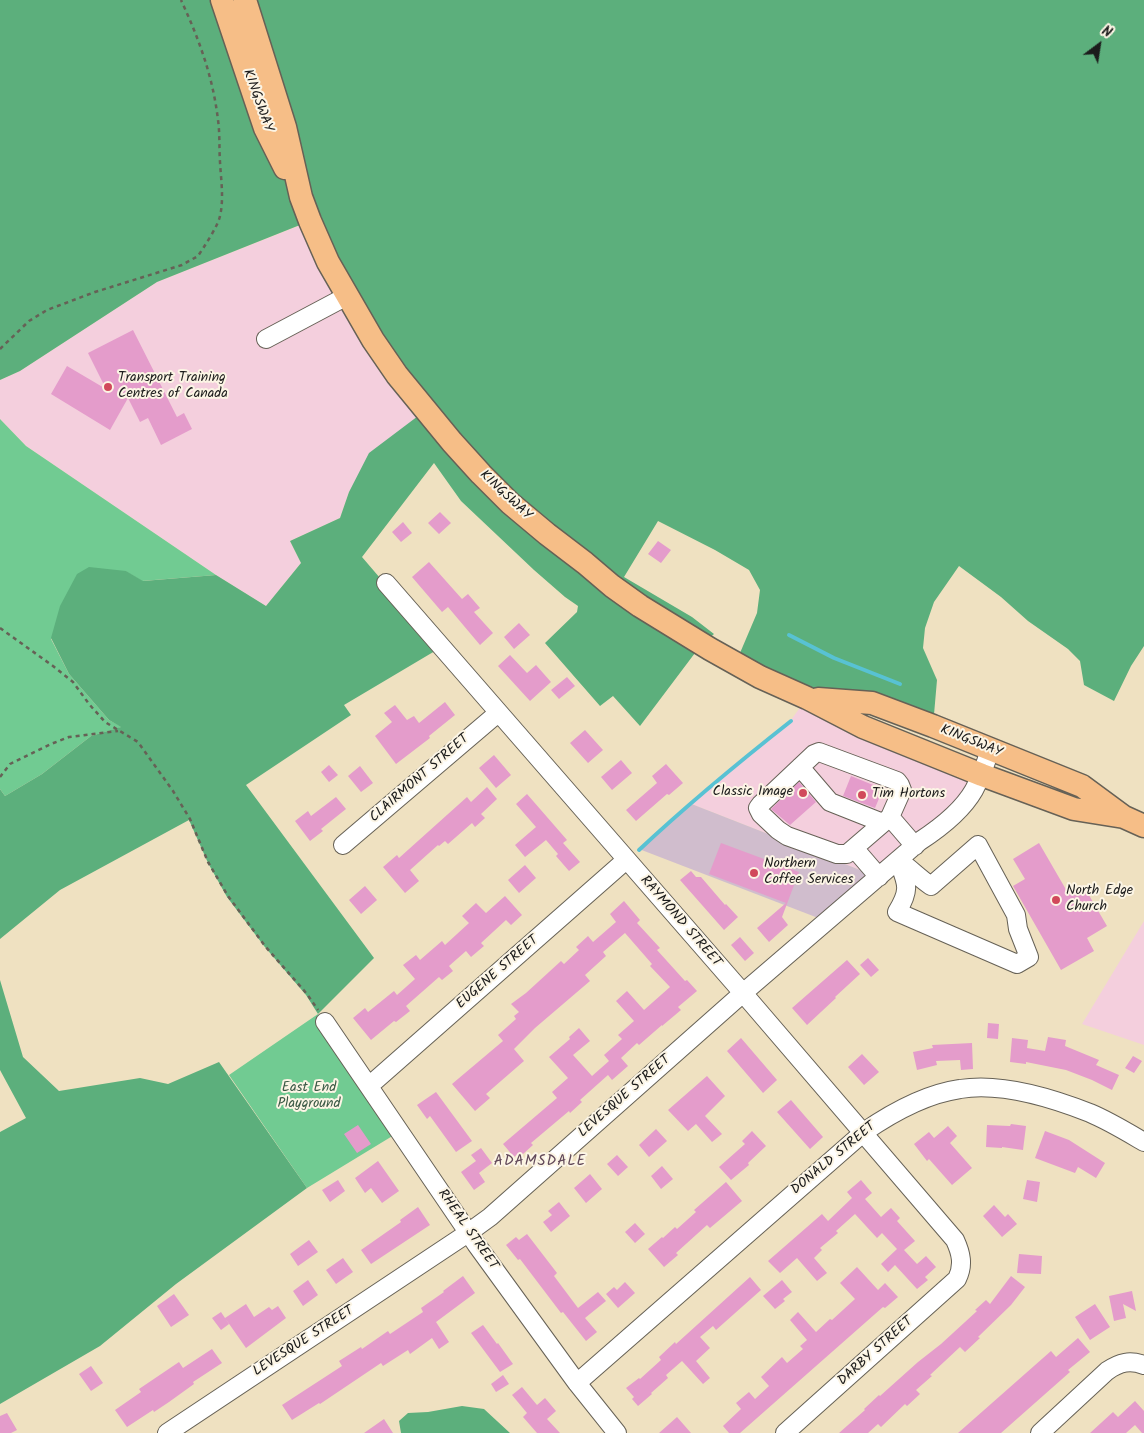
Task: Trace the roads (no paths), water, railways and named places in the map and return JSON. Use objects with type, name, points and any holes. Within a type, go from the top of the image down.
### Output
[{"type":"main road","name":"KINGSWAY","points":[[222,0],[265,128],[301,197]]},
{"type":"main road","name":"KINGSWAY","points":[[245,0],[284,127],[301,197],[328,262],[373,340],[425,411],[481,474],[518,509],[612,586],[648,611],[760,677],[808,698],[863,727],[982,774],[1074,809],[1134,821]]},
{"type":"main road","name":"KINGSWAY","points":[[808,698],[872,703],[1082,786],[1134,821]]},
{"type":"street","points":[[266,339],[347,296]]},
{"type":"street","name":"RAYMOND STREET","points":[[386,583],[864,1132],[955,1240],[959,1249],[961,1267]]},
{"type":"street","name":"CLAIRMONT STREET","points":[[343,845],[498,712]]},
{"type":"street","name":"LEVESQUE STREET","points":[[167,1433],[468,1233],[509,1200],[743,993],[957,811],[973,792],[982,774],[990,749]]},
{"type":"street","points":[[819,752],[897,781],[902,790],[886,820],[847,854],[836,854],[788,836],[778,830],[761,814],[758,808],[814,754],[819,752]]},
{"type":"street","points":[[800,767],[830,802],[886,820],[915,846]]},
{"type":"street","points":[[978,845],[1016,915],[1018,929],[1029,957],[1017,964],[897,912],[904,901],[907,886],[898,860],[912,869],[923,881],[931,886],[978,845]]},
{"type":"street","points":[[854,848],[879,877]]},
{"type":"street","name":"EUGENE STREET","points":[[369,1086],[626,860]]},
{"type":"street","name":"RHEAL STREET","points":[[325,1022],[468,1233],[577,1383],[617,1433]]},
{"type":"street","name":"DONALD STREET","points":[[577,1383],[864,1132],[884,1118],[917,1101],[961,1088],[987,1087],[1018,1092],[1054,1100],[1077,1108],[1144,1142]]},
{"type":"street","name":"DARBY STREET","points":[[785,1433],[951,1285],[957,1279],[961,1267]]},
{"type":"street","points":[[1040,1433],[1107,1371],[1126,1362],[1134,1361],[1144,1365]]},
{"type":"waterway","points":[[789,635],[834,658],[900,684]]},
{"type":"waterway","points":[[639,850],[676,816],[791,721]]},
{"type":"place","name":"Transport Training Centres of Canada","points":[[108,387]]},
{"type":"place","name":"Classic Image","points":[[803,793]]},
{"type":"place","name":"Tim Hortons","points":[[862,795]]},
{"type":"place","name":"Northern Coffee Services","points":[[754,873]]},
{"type":"place","name":"North Edge Church","points":[[1056,900]]},
{"type":"district","name":"ADAMSDALE","points":[[540,1162]]},
{"type":"park label","name":"East End Playground","points":[[309,1098]]}]
